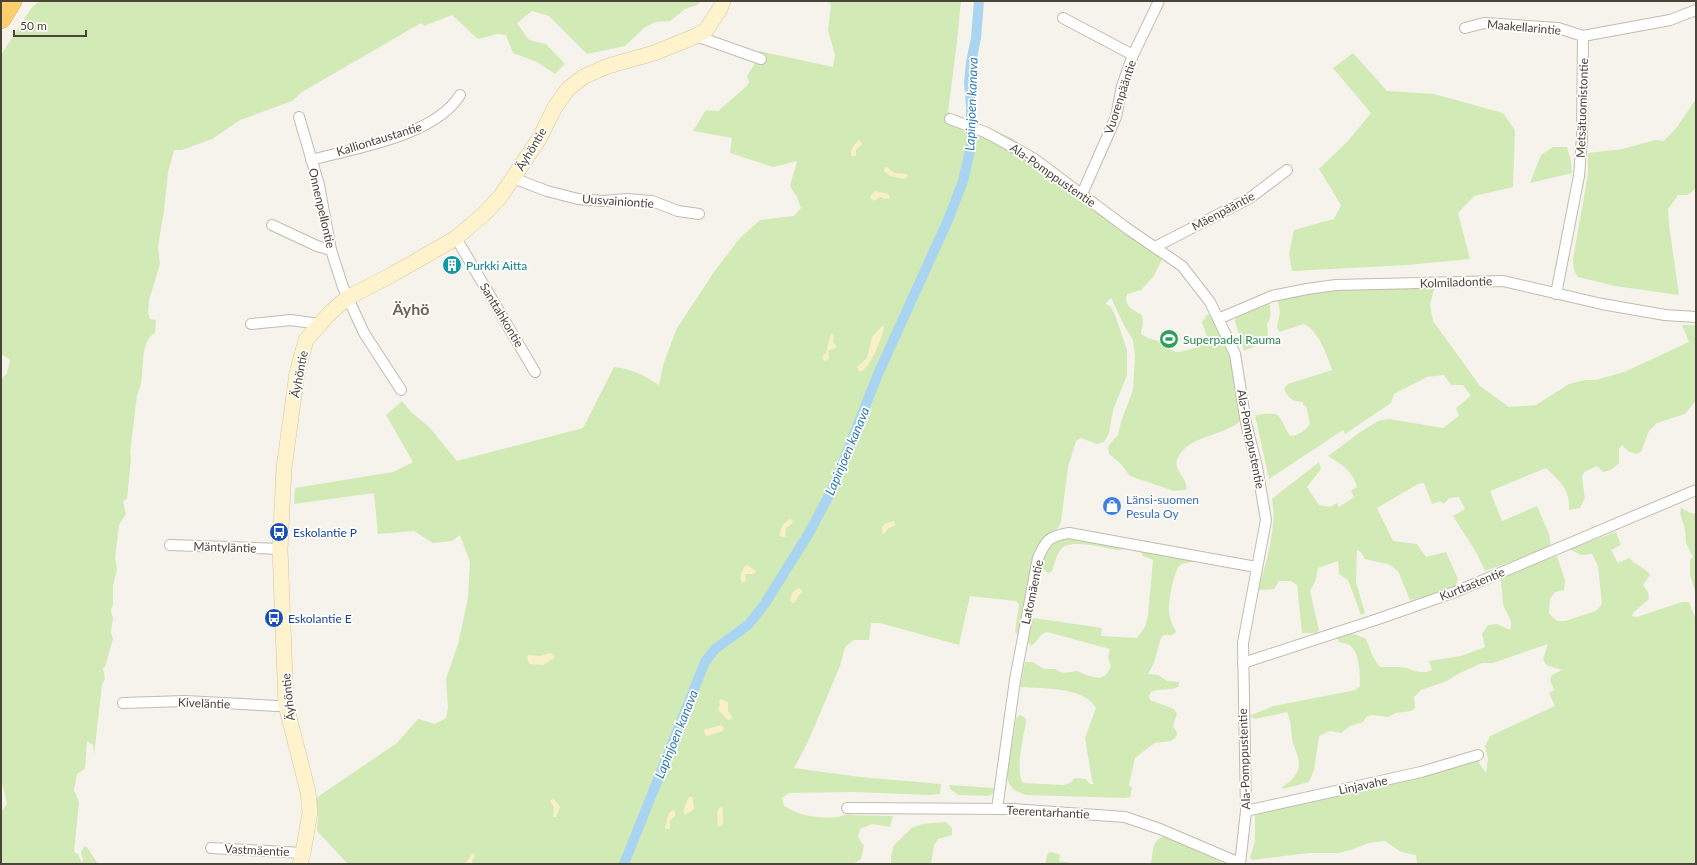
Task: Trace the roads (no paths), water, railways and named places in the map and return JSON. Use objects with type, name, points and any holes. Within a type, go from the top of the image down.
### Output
[{"type":"main road","name":"Äyhöntie","points":[[302,859],[310,812],[308,792],[286,705],[280,549],[284,468],[297,373],[306,340],[319,324],[347,298],[395,273],[456,238],[484,214],[500,197],[513,178],[539,139],[555,106],[568,89],[583,77],[608,66],[654,53],[696,36],[706,30],[720,9],[723,1]]},
{"type":"street","name":"Vuorenpääntie","points":[[1082,194],[1116,118],[1122,86],[1133,55],[1159,1]]},
{"type":"street","points":[[1583,36],[1670,20],[1696,10]]},
{"type":"street","points":[[1063,18],[1133,55]]},
{"type":"street","name":"Maakellarintie","points":[[1465,28],[1484,23],[1558,28],[1583,36]]},
{"type":"street","points":[[696,36],[717,42],[742,53],[761,59]]},
{"type":"street","name":"Metsätuomistontie","points":[[1556,294],[1579,176],[1582,138],[1583,36]]},
{"type":"street","name":"Kalliontaustantie","points":[[311,160],[410,132],[435,121],[448,110],[460,95]]},
{"type":"street","name":"Onnenpellontie","points":[[299,117],[319,185],[331,250],[347,298],[364,333],[401,390]]},
{"type":"street","name":"Ala-Pomppustentie","points":[[950,119],[982,131],[1033,158],[1128,229],[1182,266],[1210,302],[1235,354],[1240,377],[1246,423],[1257,467],[1266,520],[1243,642],[1246,811],[1240,864]]},
{"type":"street","name":"Mäenpääntie","points":[[1155,247],[1250,198],[1287,170]]},
{"type":"street","name":"Uusvainiontie","points":[[513,178],[547,191],[578,199],[604,201],[627,199],[652,201],[678,211],[699,214]]},
{"type":"street","points":[[272,225],[317,246],[331,250]]},
{"type":"street","name":"Santtahkontie","points":[[456,238],[535,372]]},
{"type":"street","name":"Kolmiladontie","points":[[1218,319],[1272,296],[1336,285],[1503,281],[1556,294],[1645,312],[1696,317]]},
{"type":"street","points":[[251,324],[291,320],[319,324]]},
{"type":"street","name":"Kurttastentie","points":[[1243,663],[1455,592],[1696,490]]},
{"type":"street","name":"Latomäentie","points":[[997,809],[1015,680],[1038,558],[1046,541],[1056,535],[1070,533],[1256,567]]},
{"type":"street","name":"Mäntyläntie","points":[[170,546],[280,549]]},
{"type":"street","name":"Kiveläntie","points":[[123,704],[186,702],[278,706],[286,705]]},
{"type":"street","name":"Linjavahe","points":[[1246,811],[1421,772],[1478,755]]},
{"type":"street","name":"Teerentarhantie","points":[[847,808],[997,809],[1125,817],[1160,829],[1240,864]]},
{"type":"street","name":"Vastmäentie","points":[[211,848],[302,859]]},
{"type":"waterway","name":"Lapinjoen kanava","points":[[624,864],[705,662],[715,649],[748,625],[764,605],[809,533],[833,488],[878,374],[948,220],[963,181],[971,146],[971,106],[969,83],[971,62],[976,38],[979,1]]},
{"type":"place","name":"Purkki Aitta","points":[[452,265]]},
{"type":"place","name":"Superpadel Rauma","points":[[1169,339]]},
{"type":"place","name":"Länsi-suomen Pesula Oy","points":[[1112,506]]},
{"type":"place","name":"Eskolantie P","points":[[279,532]]},
{"type":"place","name":"Eskolantie E","points":[[274,618]]},
{"type":"district","name":"Äyhö","points":[[411,308]]}]
